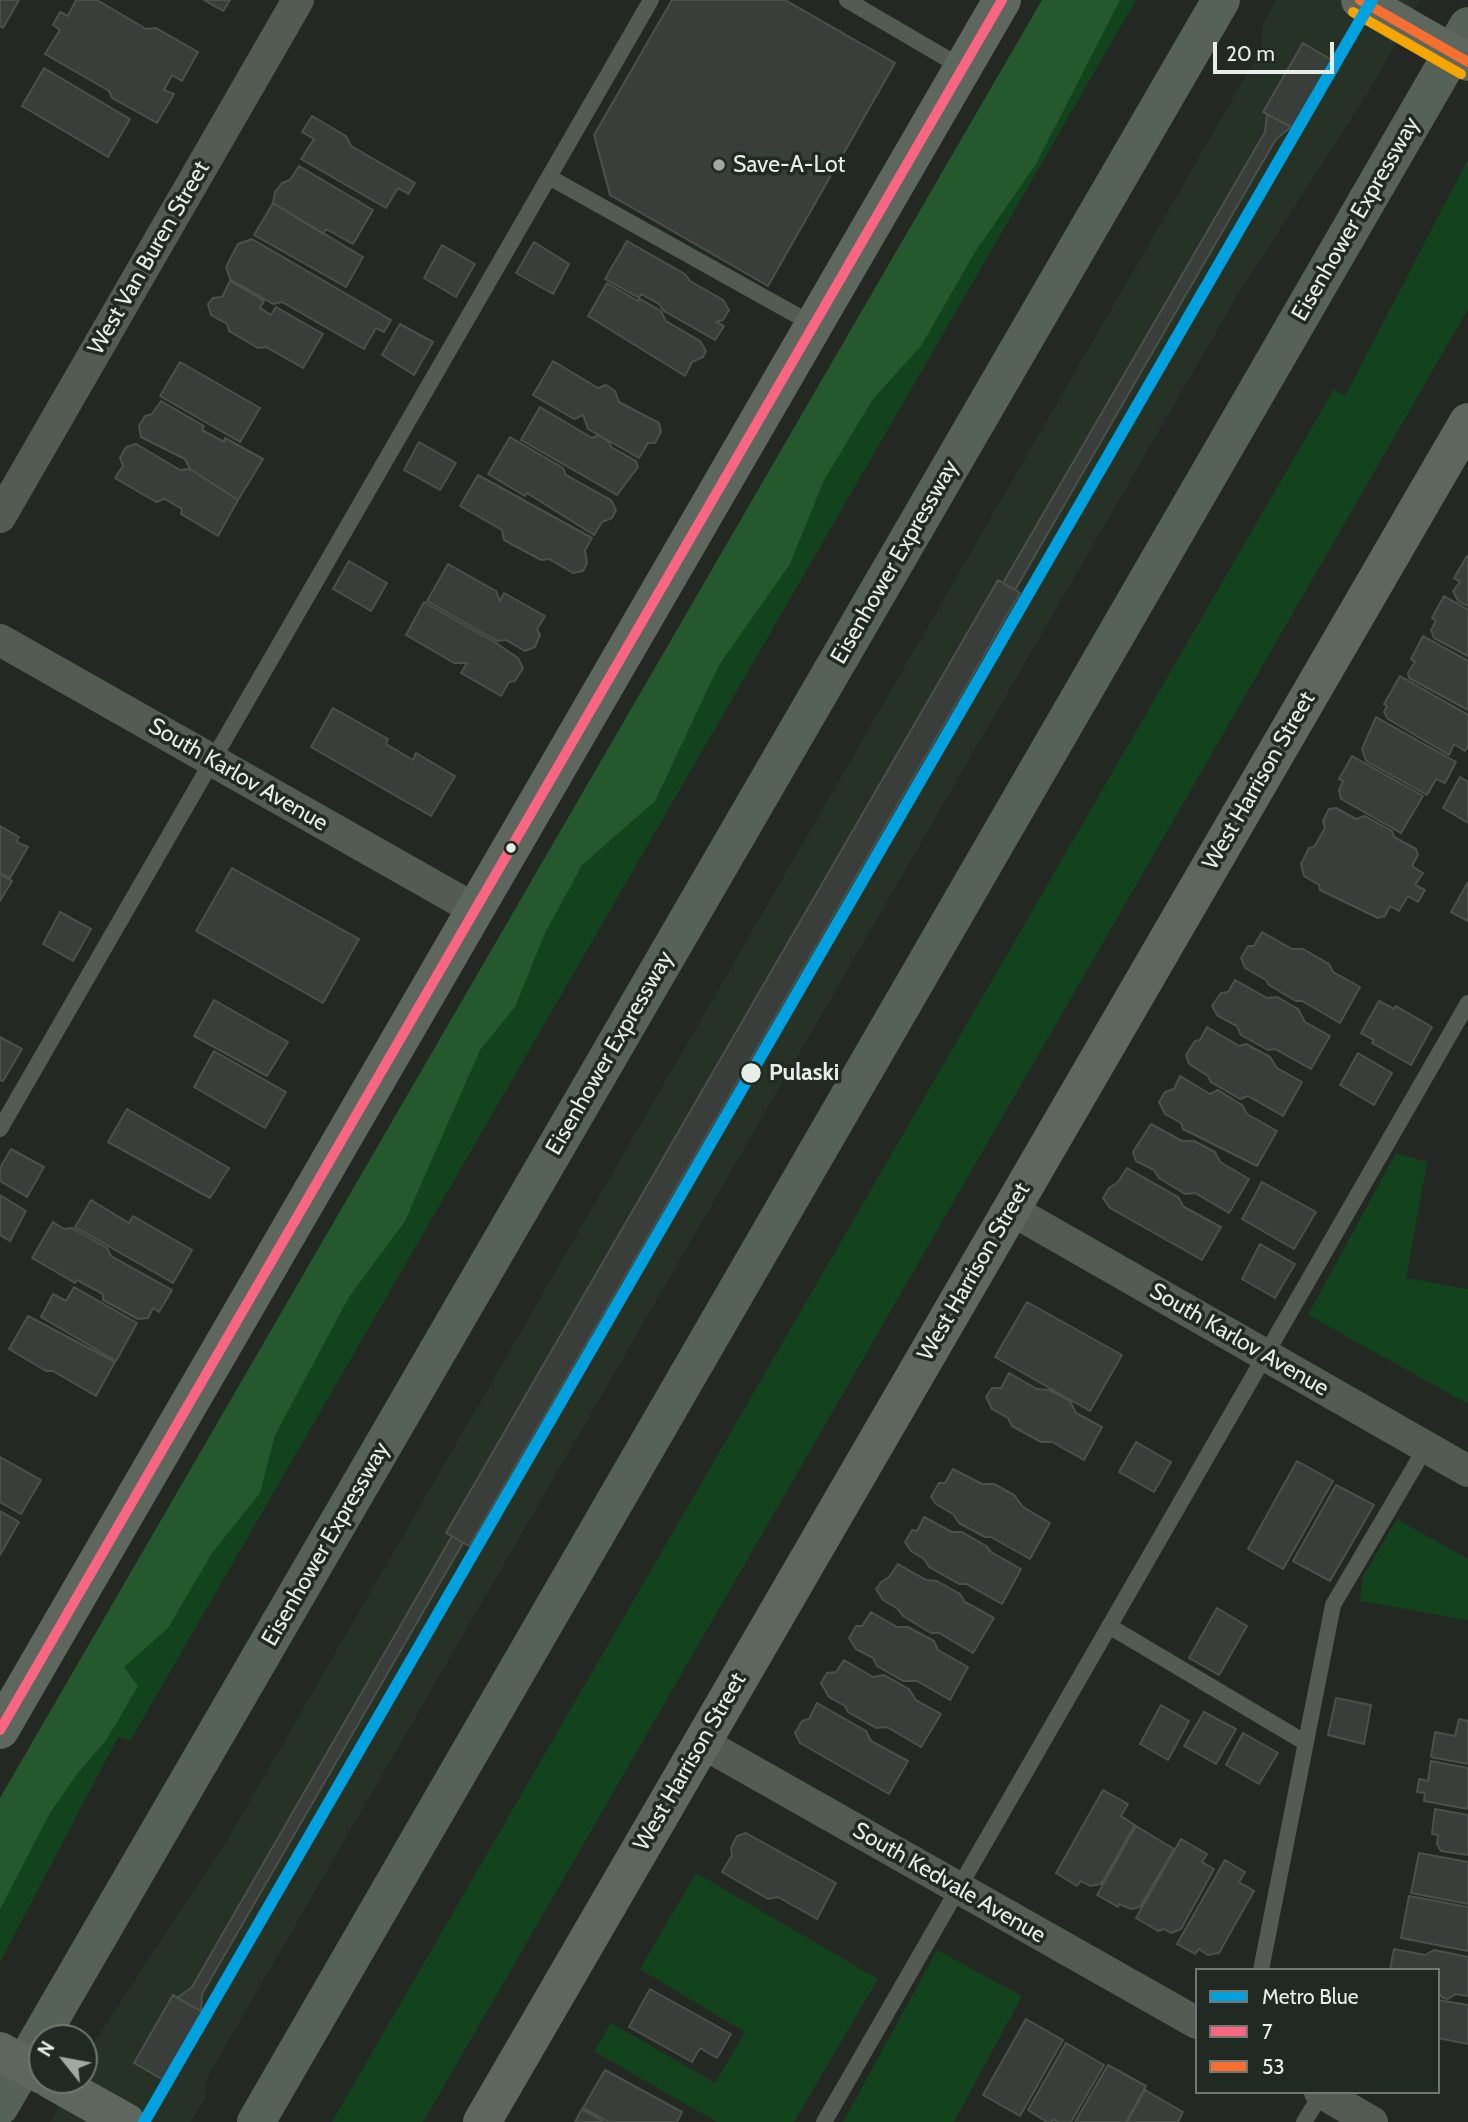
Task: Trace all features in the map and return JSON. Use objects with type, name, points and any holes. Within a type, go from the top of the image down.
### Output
[{"type":"highway","name":"Eisenhower Expressway","points":[[0,2106],[1221,0]]},
{"type":"highway","name":"Eisenhower Expressway","points":[[256,2122],[1468,26]]},
{"type":"street","name":"West Van Buren Street","points":[[0,517],[298,0]]},
{"type":"street","points":[[0,1730],[1002,0]]},
{"type":"street","points":[[1360,0],[1468,62]]},
{"type":"street","name":"West Harrison Street","points":[[482,2122],[1468,422]]},
{"type":"street","name":"South Karlov Avenue","points":[[0,640],[476,910]]},
{"type":"street","name":"South Karlov Avenue","points":[[1010,1209],[1468,1471]]},
{"type":"street","name":"South Kedvale Avenue","points":[[701,1742],[1195,2022]]},
{"type":"street","points":[[0,2051],[28,2067]]},
{"type":"street","points":[[76,2094],[126,2122]]},
{"type":"street","points":[[1323,2094],[1372,2122]]},
{"type":"lane","points":[[0,1129],[651,0]]},
{"type":"lane","points":[[849,0],[963,68]]},
{"type":"lane","points":[[549,177],[814,325]]},
{"type":"lane","points":[[824,2122],[1468,1003]]},
{"type":"lane","points":[[1261,1968],[1333,1605],[1426,1447]]},
{"type":"lane","points":[[1109,1626],[1306,1743]]},
{"type":"lane","points":[[1304,2122],[1320,2094]]},
{"type":"shaded area","points":[[1276,0],[1420,0],[1369,91],[1237,296],[207,2078],[205,2098],[191,2122],[50,2122],[65,2094],[98,2094],[98,2036],[229,1837],[1262,48],[1262,25]]},
{"type":"green space","points":[[1042,0],[1136,0],[130,1741],[118,1737],[0,1962],[0,1798]]},
{"type":"green space","points":[[1042,0],[1120,0],[1036,164],[975,252],[921,346],[873,399],[824,480],[790,564],[719,665],[655,801],[582,865],[545,933],[515,1007],[480,1050],[405,1221],[349,1297],[275,1435],[260,1493],[212,1553],[168,1628],[124,1667],[138,1686],[107,1739],[77,1774],[50,1813],[0,1909],[0,1798]]},
{"type":"green space","points":[[1468,159],[1468,309],[444,2086],[423,2122],[332,2122],[1334,389],[1345,396]]},
{"type":"green space","points":[[1396,1153],[1427,1162],[1406,1278],[1468,1289],[1468,1404],[1308,1315]]},
{"type":"green space","points":[[1397,1519],[1468,1559],[1468,1620],[1360,1601],[1363,1577]]},
{"type":"green space","points":[[696,1873],[878,1979],[794,2122],[717,2122],[594,2051],[611,2023],[715,2083],[745,2032],[640,1969]]},
{"type":"green space","points":[[937,1950],[1022,1996],[954,2122],[843,2122]]},
{"type":"building","points":[[0,0],[19,0],[3,28],[0,26]]},
{"type":"building","points":[[76,0],[97,0],[146,29],[156,28],[198,52],[182,81],[172,75],[164,90],[174,94],[157,123],[112,98],[109,91],[45,54],[60,30],[53,25],[60,12],[68,16]]},
{"type":"building","points":[[204,0],[230,0],[223,11]]},
{"type":"building","name":"Save-A-Lot","points":[[672,0],[785,0],[895,63],[768,286],[610,195],[594,135]]},
{"type":"building","points":[[1303,43],[1335,62],[1295,129],[1263,112]]},
{"type":"building","points":[[44,68],[130,119],[108,157],[22,106]]},
{"type":"building","points":[[1267,114],[1291,127],[1276,139],[1015,590],[1009,587],[1003,583],[1265,132]]},
{"type":"building","points":[[312,116],[346,136],[351,146],[415,183],[408,194],[398,188],[386,208],[301,159],[314,139],[302,132]]},
{"type":"building","points":[[299,166],[373,210],[353,244],[326,229],[323,234],[273,203],[275,192],[282,183],[290,180]]},
{"type":"building","points":[[273,203],[363,257],[346,287],[254,235]]},
{"type":"building","points":[[252,239],[391,320],[384,332],[376,328],[364,349],[282,302],[273,304],[230,279],[226,267],[238,244]]},
{"type":"building","points":[[627,241],[685,274],[690,281],[723,300],[729,310],[723,320],[716,322],[724,326],[715,340],[664,311],[659,304],[641,294],[639,298],[605,279]]},
{"type":"building","points":[[534,242],[569,264],[553,294],[516,273]]},
{"type":"building","points":[[442,245],[475,264],[456,297],[424,278]]},
{"type":"building","points":[[230,281],[264,301],[260,308],[271,315],[276,307],[323,334],[303,368],[266,347],[258,348],[229,331],[227,324],[211,315],[208,304],[213,298],[222,297]]},
{"type":"building","points":[[607,283],[661,311],[666,321],[700,341],[706,351],[703,357],[692,362],[685,376],[588,316]]},
{"type":"building","points":[[400,324],[433,342],[414,375],[382,355]]},
{"type":"building","points":[[553,361],[598,388],[606,385],[615,391],[619,402],[659,423],[661,432],[655,443],[648,443],[639,458],[588,429],[583,415],[574,419],[533,395]]},
{"type":"building","points":[[180,362],[260,408],[240,442],[160,396]]},
{"type":"building","points":[[161,401],[204,426],[202,430],[224,442],[225,438],[263,459],[238,500],[190,469],[185,459],[141,437],[139,426],[145,416],[152,414]]},
{"type":"building","points":[[540,407],[592,438],[599,435],[609,442],[611,447],[636,461],[638,467],[617,495],[521,440]]},
{"type":"building","points":[[510,437],[563,468],[566,475],[611,500],[616,510],[612,518],[602,522],[594,535],[527,493],[525,496],[488,474]]},
{"type":"building","points":[[419,442],[456,463],[440,490],[404,470]]},
{"type":"building","points":[[136,444],[180,470],[190,469],[238,500],[218,536],[181,514],[182,509],[165,499],[156,502],[115,478],[123,466],[120,458],[126,447]]},
{"type":"building","points":[[478,475],[592,538],[585,550],[587,563],[583,571],[573,573],[549,559],[541,560],[504,540],[502,530],[460,506]]},
{"type":"building","points":[[1467,556],[1468,606],[1458,601],[1453,591],[1460,582],[1454,578]]},
{"type":"building","points":[[349,561],[387,583],[371,611],[333,589]]},
{"type":"building","points":[[448,564],[496,591],[500,601],[504,593],[545,616],[537,629],[540,635],[535,647],[525,651],[506,640],[497,641],[427,601]]},
{"type":"building","points":[[998,580],[1020,593],[469,1546],[446,1533]]},
{"type":"building","points":[[1444,596],[1468,610],[1468,656],[1434,638],[1431,630],[1436,621],[1432,618]]},
{"type":"building","points":[[424,602],[518,658],[523,668],[515,681],[509,682],[501,696],[461,673],[467,663],[454,663],[406,635]]},
{"type":"building","points":[[1423,636],[1468,661],[1468,710],[1409,678],[1408,673],[1415,662],[1411,659]]},
{"type":"building","points":[[1400,676],[1468,715],[1468,746],[1465,751],[1454,744],[1449,755],[1388,719],[1384,712],[1387,706],[1384,704]]},
{"type":"building","points":[[333,708],[388,739],[386,744],[413,760],[416,753],[455,776],[431,816],[311,747]]},
{"type":"building","points":[[1376,717],[1456,762],[1445,783],[1436,779],[1427,795],[1366,761],[1362,749]]},
{"type":"building","points":[[1352,756],[1423,796],[1401,833],[1341,799],[1339,790],[1343,781],[1339,779]]},
{"type":"building","points":[[1460,777],[1468,782],[1468,823],[1443,808]]},
{"type":"building","points":[[1336,808],[1356,819],[1365,816],[1416,849],[1418,855],[1412,866],[1423,873],[1415,885],[1425,890],[1418,902],[1408,896],[1399,911],[1390,906],[1385,916],[1378,918],[1320,890],[1319,885],[1304,876],[1301,864],[1309,848],[1314,847],[1325,828],[1323,821],[1329,809]]},
{"type":"building","points":[[0,826],[19,837],[16,842],[28,847],[10,878],[0,873]]},
{"type":"building","points":[[232,868],[359,939],[323,1003],[196,931]]},
{"type":"building","points":[[0,874],[12,881],[0,901]]},
{"type":"building","points":[[1468,882],[1468,921],[1451,912]]},
{"type":"building","points":[[60,912],[91,929],[73,961],[43,944]]},
{"type":"building","points":[[1262,932],[1292,949],[1303,949],[1329,964],[1333,972],[1360,987],[1340,1023],[1302,1001],[1296,1001],[1245,968],[1241,958],[1248,946],[1254,946]]},
{"type":"building","points":[[1235,980],[1267,998],[1277,997],[1298,1009],[1305,1022],[1330,1036],[1311,1069],[1275,1049],[1268,1050],[1241,1035],[1237,1026],[1218,1016],[1212,1006],[1221,993],[1228,992]]},
{"type":"building","points":[[214,1000],[288,1042],[267,1076],[194,1036]]},
{"type":"building","points":[[1379,1001],[1394,1009],[1396,1006],[1432,1027],[1411,1065],[1372,1043],[1374,1040],[1361,1033]]},
{"type":"building","points":[[1207,1027],[1239,1046],[1246,1044],[1270,1057],[1277,1068],[1302,1082],[1283,1116],[1248,1096],[1240,1099],[1211,1082],[1208,1076],[1189,1064],[1186,1055],[1195,1041],[1200,1040]]},
{"type":"building","points":[[0,1037],[22,1049],[3,1081],[0,1080]]},
{"type":"building","points":[[214,1051],[286,1092],[265,1128],[194,1087]]},
{"type":"building","points":[[1358,1053],[1392,1073],[1374,1105],[1340,1085]]},
{"type":"building","points":[[1180,1076],[1210,1094],[1218,1090],[1242,1105],[1247,1114],[1277,1131],[1257,1166],[1183,1129],[1181,1123],[1165,1114],[1159,1102],[1165,1092],[1174,1089]]},
{"type":"building","points":[[127,1109],[229,1168],[210,1198],[108,1142]]},
{"type":"building","points":[[1151,1124],[1182,1141],[1194,1141],[1215,1152],[1220,1162],[1249,1179],[1229,1213],[1195,1193],[1185,1194],[1159,1178],[1154,1170],[1136,1161],[1133,1152]]},
{"type":"building","points":[[11,1149],[44,1167],[27,1197],[0,1181],[0,1168]]},
{"type":"building","points":[[1127,1168],[1178,1197],[1184,1207],[1221,1227],[1202,1260],[1110,1208],[1103,1198]]},
{"type":"building","points":[[1262,1182],[1316,1212],[1294,1249],[1242,1219]]},
{"type":"building","points":[[0,1195],[26,1211],[10,1241],[0,1235]]},
{"type":"building","points":[[91,1200],[129,1223],[133,1216],[192,1250],[173,1283],[75,1227]]},
{"type":"building","points":[[53,1222],[64,1229],[72,1228],[107,1248],[111,1256],[172,1290],[159,1312],[153,1308],[148,1318],[138,1319],[103,1300],[103,1294],[77,1280],[75,1283],[32,1258]]},
{"type":"building","points":[[1260,1244],[1295,1264],[1275,1298],[1242,1279]]},
{"type":"building","points":[[74,1287],[137,1323],[116,1361],[41,1317],[53,1294],[66,1301]]},
{"type":"building","points":[[1027,1302],[1122,1355],[1090,1411],[995,1357]]},
{"type":"building","points":[[28,1316],[115,1362],[96,1396],[9,1349]]},
{"type":"building","points":[[1009,1373],[1037,1389],[1050,1390],[1070,1401],[1076,1413],[1102,1427],[1084,1460],[1052,1442],[1041,1442],[1012,1426],[1008,1418],[992,1409],[986,1397],[992,1388],[1001,1388]]},
{"type":"building","points":[[1136,1442],[1171,1462],[1154,1492],[1119,1472]]},
{"type":"building","points":[[0,1457],[41,1480],[21,1514],[0,1502]]},
{"type":"building","points":[[1297,1461],[1333,1481],[1283,1569],[1248,1549]]},
{"type":"building","points":[[953,1469],[982,1484],[994,1484],[1014,1495],[1023,1507],[1050,1523],[1030,1559],[959,1523],[953,1514],[936,1504],[931,1497],[939,1483],[945,1483]]},
{"type":"building","points":[[1336,1485],[1374,1505],[1330,1581],[1293,1561]]},
{"type":"building","points":[[0,1511],[19,1522],[0,1555]]},
{"type":"building","points":[[924,1517],[952,1532],[962,1532],[1021,1569],[1002,1604],[929,1567],[924,1559],[911,1551],[905,1542],[912,1530],[917,1531]]},
{"type":"building","points":[[452,1536],[463,1543],[202,1994],[201,2011],[177,1998],[192,1987]]},
{"type":"building","points":[[898,1564],[926,1580],[937,1581],[960,1594],[965,1602],[994,1618],[973,1653],[939,1633],[931,1633],[883,1600],[876,1589]]},
{"type":"building","points":[[1217,1608],[1247,1626],[1219,1675],[1189,1658]]},
{"type":"building","points":[[871,1612],[897,1627],[908,1627],[934,1641],[938,1650],[968,1667],[950,1700],[917,1681],[903,1681],[877,1666],[873,1658],[856,1649],[849,1638],[856,1626],[862,1626]]},
{"type":"building","points":[[844,1660],[873,1677],[884,1675],[909,1689],[916,1700],[941,1714],[921,1747],[887,1727],[876,1728],[829,1697],[821,1683],[827,1673],[836,1672]]},
{"type":"building","points":[[1336,1698],[1371,1705],[1364,1744],[1328,1735]]},
{"type":"building","points":[[817,1703],[866,1731],[871,1741],[908,1761],[889,1794],[800,1743],[795,1733],[802,1721],[809,1719]]},
{"type":"building","points":[[1161,1705],[1189,1721],[1168,1760],[1140,1744]]},
{"type":"building","points":[[1204,1712],[1236,1729],[1216,1764],[1184,1746]]},
{"type":"building","points":[[1459,1719],[1468,1721],[1468,1764],[1431,1757],[1435,1732],[1455,1736]]},
{"type":"building","points":[[1243,1733],[1278,1753],[1259,1784],[1226,1765]]},
{"type":"building","points":[[1431,1761],[1468,1768],[1468,1809],[1424,1801],[1425,1793],[1417,1792],[1419,1779],[1428,1781]]},
{"type":"building","points":[[1103,1790],[1128,1804],[1121,1816],[1135,1825],[1101,1884],[1090,1886],[1081,1881],[1077,1886],[1056,1873]]},
{"type":"building","points":[[1435,1809],[1468,1815],[1468,1855],[1441,1851],[1437,1844],[1438,1835],[1432,1834]]},
{"type":"building","points":[[1136,1826],[1174,1849],[1140,1907],[1131,1909],[1119,1904],[1118,1907],[1097,1895]]},
{"type":"building","points":[[746,1833],[836,1883],[817,1919],[778,1897],[768,1899],[722,1872],[732,1855],[731,1848],[737,1836]]},
{"type":"building","points":[[1181,1839],[1207,1854],[1202,1862],[1214,1869],[1181,1929],[1171,1933],[1164,1929],[1158,1931],[1136,1918]]},
{"type":"building","points":[[1419,1853],[1468,1862],[1468,1904],[1411,1893]]},
{"type":"building","points":[[1225,1860],[1245,1872],[1239,1882],[1254,1891],[1219,1953],[1208,1955],[1199,1949],[1195,1954],[1177,1944]]},
{"type":"building","points":[[1409,1896],[1468,1907],[1468,1951],[1401,1938]]},
{"type":"building","points":[[1394,1949],[1425,1955],[1434,1950],[1468,1957],[1468,1996],[1456,1994],[1448,1999],[1443,1998],[1440,1994],[1440,1968],[1390,1968]]},
{"type":"building","points":[[650,1989],[731,2034],[717,2058],[700,2048],[692,2062],[629,2027]]},
{"type":"building","points":[[173,1995],[206,2014],[167,2082],[134,2063]]},
{"type":"building","points":[[1440,2000],[1468,2005],[1468,2044],[1440,2038]]},
{"type":"building","points":[[1026,2019],[1063,2040],[1020,2116],[983,2095]]},
{"type":"building","points":[[1066,2043],[1104,2065],[1071,2122],[1058,2122],[1053,2119],[1047,2122],[1028,2110]]},
{"type":"building","points":[[1108,2065],[1146,2086],[1126,2122],[1075,2122]]},
{"type":"building","points":[[605,2070],[682,2112],[677,2122],[609,2122],[583,2108]]},
{"type":"building","points":[[1145,2090],[1183,2112],[1178,2122],[1127,2122]]},
{"type":"building","points":[[582,2109],[604,2122],[575,2122]]},
{"type":"metro line","name":"Blue","points":[[144,2122],[1372,0]]},
{"type":"transit line","name":"7","points":[[0,1730],[1002,0]]},
{"type":"transit line","name":"53","points":[[1360,0],[1468,62]]},
{"type":"transit line","points":[[1353,12],[1461,74]]},
{"type":"place","name":"Save-A-Lot","points":[[719,165]]},
{"type":"place","name":"Pulaski","points":[[751,1073]]}]
